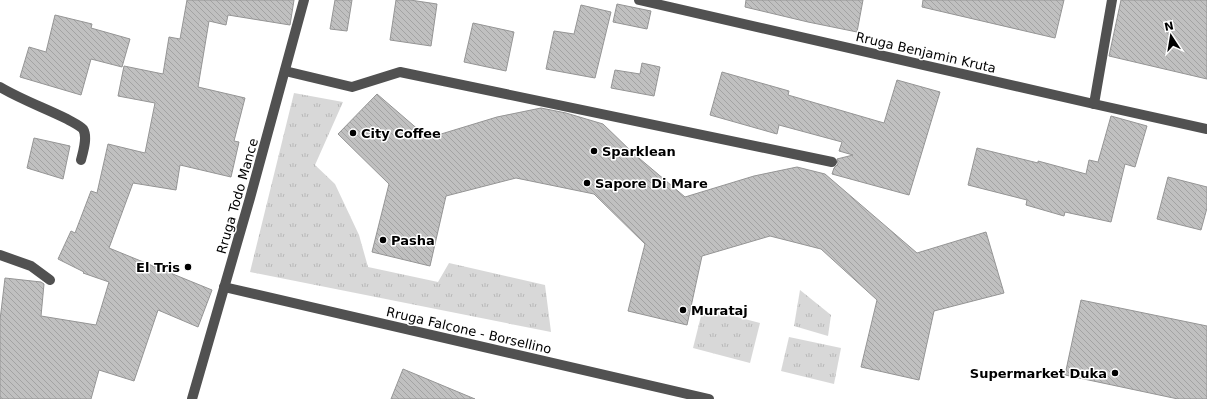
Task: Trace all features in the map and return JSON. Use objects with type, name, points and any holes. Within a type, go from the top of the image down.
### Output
[{"type":"street","name":"Rruga Todo Mance","points":[[192,399],[304,0]]},
{"type":"street","name":"Rruga Benjamin Kruta","points":[[640,0],[1207,129]]},
{"type":"street","points":[[1094,104],[1112,0]]},
{"type":"street","points":[[285,71],[352,87],[400,72],[832,162]]},
{"type":"street","points":[[0,87],[78,125],[83,130],[85,136],[81,160]]},
{"type":"street","points":[[0,255],[31,266],[50,280]]},
{"type":"street","name":"Rruga Falcone - Borsellino","points":[[224,287],[709,399]]},
{"type":"green space","points":[[294,93],[343,102],[315,165],[335,184],[359,235],[368,267],[438,282],[449,263],[545,285],[551,332],[250,272]]},
{"type":"green space","points":[[800,290],[831,315],[828,336],[794,326]]},
{"type":"green space","points":[[703,308],[760,323],[750,363],[693,348]]},
{"type":"green space","points":[[789,337],[841,348],[834,384],[781,371]]},
{"type":"building","points":[[187,0],[294,0],[290,25],[228,15],[226,25],[209,21],[198,87],[245,98],[234,141],[239,142],[231,177],[180,165],[176,190],[133,183],[109,248],[212,290],[198,327],[158,310],[134,381],[99,370],[91,399],[0,399],[0,320],[5,278],[41,282],[44,284],[41,316],[96,325],[109,282],[83,273],[84,272],[58,259],[71,231],[75,233],[91,191],[97,193],[108,144],[145,153],[155,103],[118,96],[124,66],[163,74],[169,37],[180,39]]},
{"type":"building","points":[[335,0],[352,0],[347,31],[330,29]]},
{"type":"building","points":[[396,0],[410,0],[437,4],[431,46],[390,40]]},
{"type":"building","points":[[746,0],[863,0],[857,32],[745,7]]},
{"type":"building","points":[[923,0],[1064,0],[1055,38],[922,7]]},
{"type":"building","points":[[1121,0],[1207,0],[1207,79],[1109,56]]},
{"type":"building","points":[[617,4],[651,11],[647,29],[613,22]]},
{"type":"building","points":[[581,5],[611,12],[595,78],[546,69],[554,31],[574,34]]},
{"type":"building","points":[[55,15],[92,24],[91,28],[130,39],[122,67],[91,59],[81,95],[20,77],[29,47],[46,52]]},
{"type":"building","points":[[473,23],[514,32],[506,71],[464,62]]},
{"type":"building","points":[[642,63],[660,67],[654,96],[611,88],[615,70],[640,74]]},
{"type":"building","points":[[722,72],[789,91],[788,95],[884,123],[897,80],[940,92],[909,195],[832,174],[834,168],[838,164],[837,159],[853,155],[839,151],[842,142],[779,125],[777,134],[710,115]]},
{"type":"building","points":[[377,94],[428,138],[497,117],[541,108],[566,113],[603,124],[633,153],[685,197],[754,176],[797,167],[825,174],[917,253],[986,232],[1004,293],[934,311],[919,380],[861,367],[877,300],[821,249],[770,236],[702,256],[687,325],[628,311],[645,244],[594,194],[516,178],[446,196],[430,266],[372,252],[389,184],[338,134]]},
{"type":"building","points":[[1111,116],[1147,126],[1135,167],[1125,164],[1111,222],[1065,212],[1064,216],[1026,205],[1027,200],[968,185],[977,148],[1038,163],[1038,161],[1086,174],[1089,160],[1098,162]]},
{"type":"building","points":[[34,138],[70,146],[63,179],[27,168]]},
{"type":"building","points":[[1168,177],[1207,187],[1207,208],[1201,230],[1157,219]]},
{"type":"building","points":[[1081,300],[1207,326],[1207,399],[1178,399],[1065,375]]},
{"type":"building","points":[[403,369],[475,399],[391,399]]},
{"type":"place","name":"City Coffee","points":[[353,133]]},
{"type":"place","name":"Sparklean","points":[[594,151]]},
{"type":"place","name":"Sapore Di Mare","points":[[587,183]]},
{"type":"place","name":"Pasha","points":[[383,240]]},
{"type":"place","name":"El Tris","points":[[188,267]]},
{"type":"place","name":"Murataj","points":[[683,310]]},
{"type":"place","name":"Supermarket Duka","points":[[1115,373]]}]
